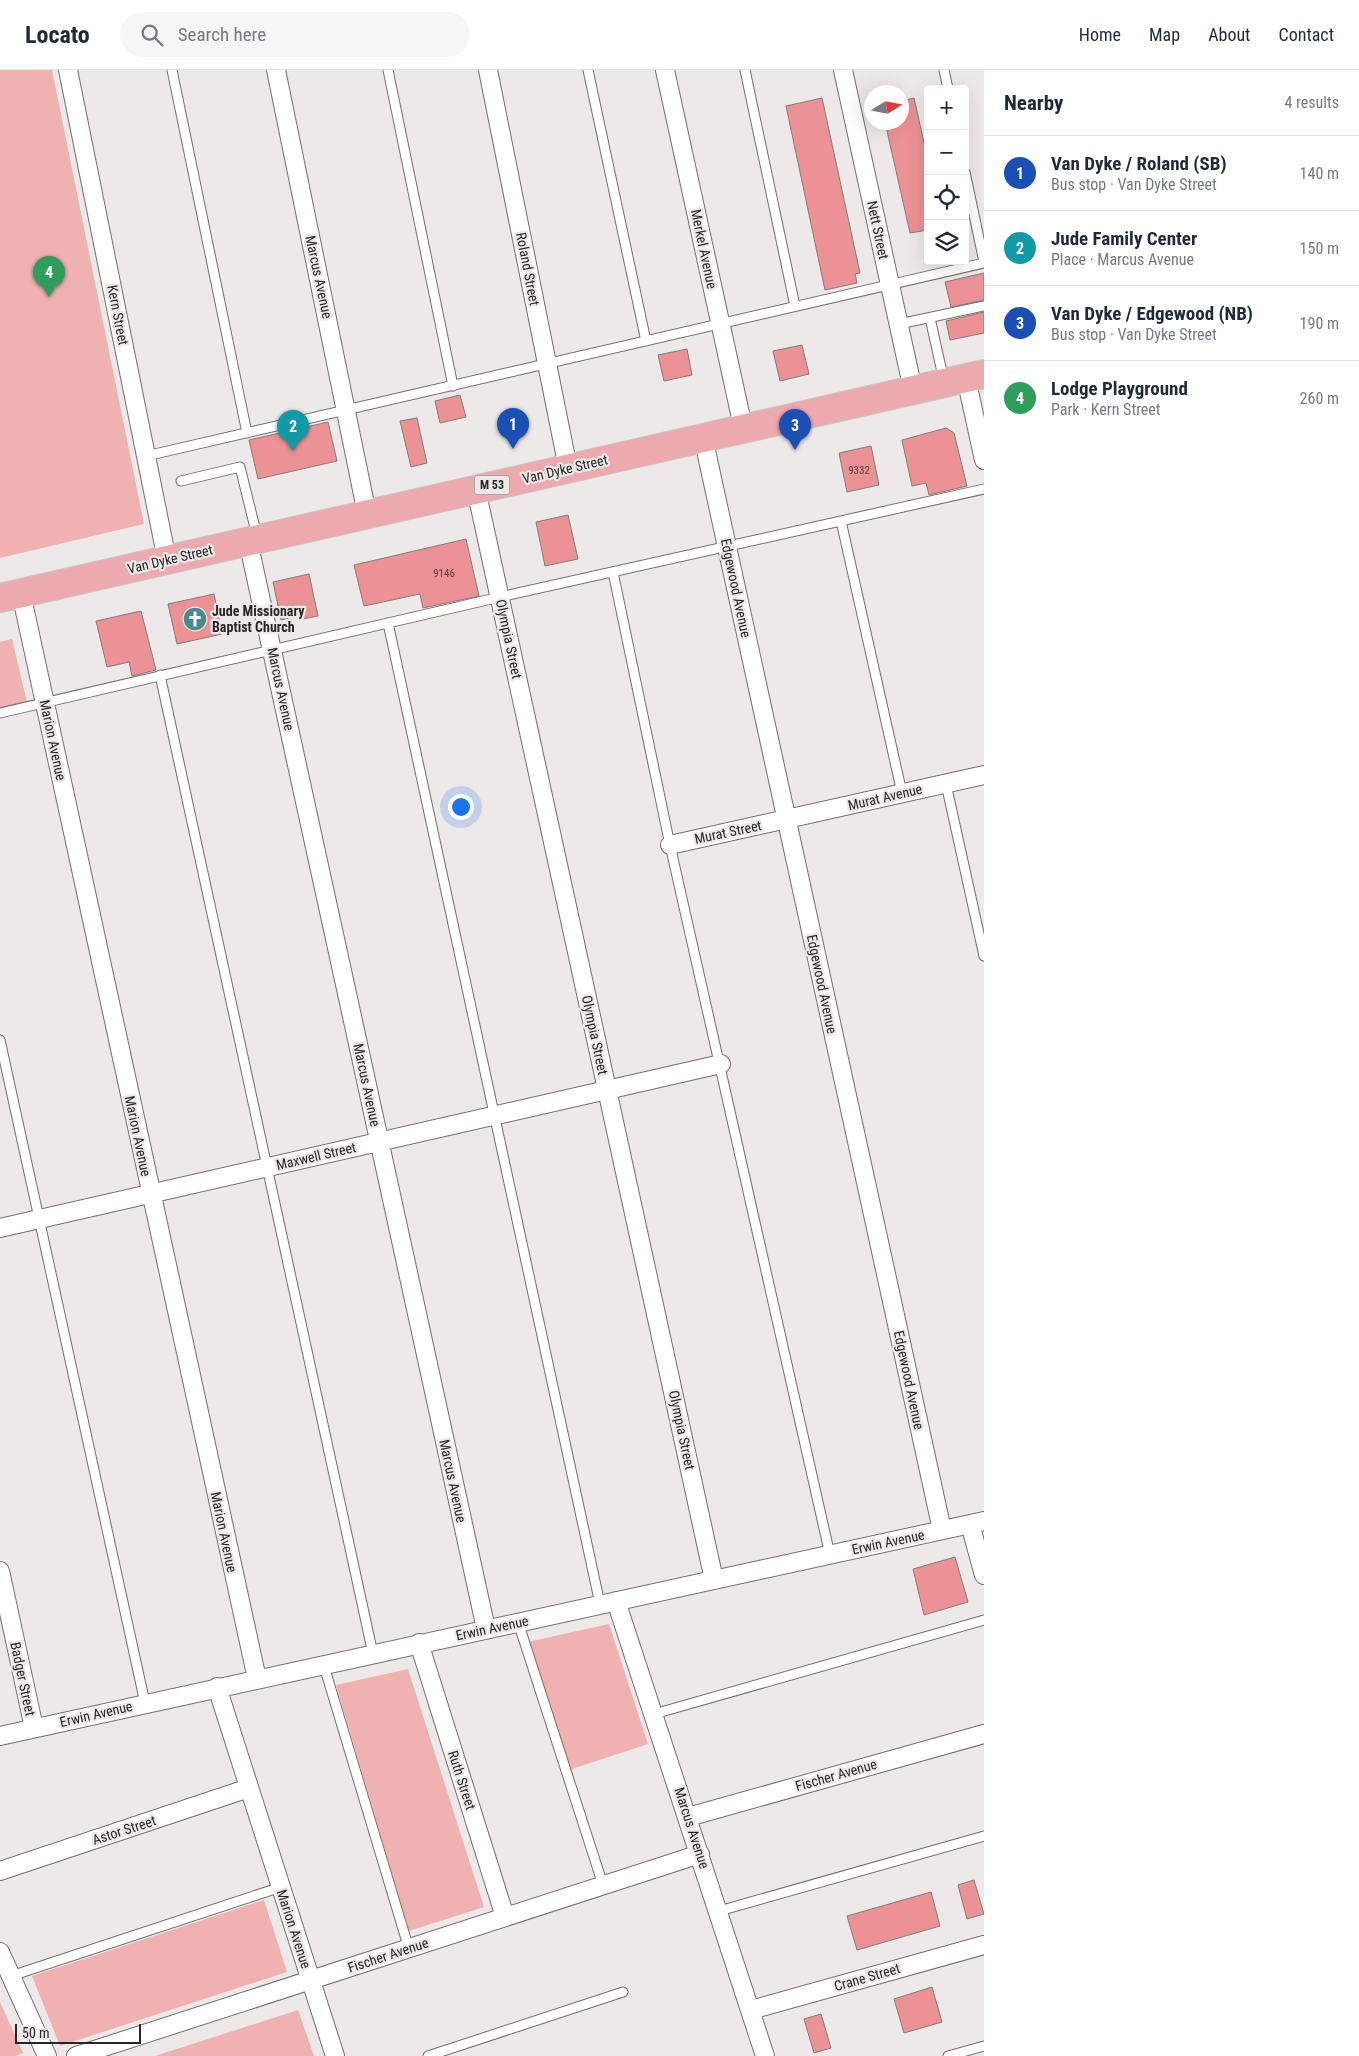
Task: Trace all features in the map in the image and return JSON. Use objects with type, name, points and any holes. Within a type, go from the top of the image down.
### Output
[{"type":"main road","name":"Van Dyke Street","points":[[10,595],[965,379]]},
{"type":"street","name":"Kern Street","points":[[68,70],[167,560]]},
{"type":"street","name":"Marcus Avenue","points":[[276,70],[368,514]]},
{"type":"street","name":"Roland Street","points":[[488,70],[568,468]]},
{"type":"street","name":"Merkel Avenue","points":[[666,70],[743,428]]},
{"type":"street","name":"Nett Street","points":[[843,70],[913,390]]},
{"type":"street","points":[[965,379],[984,460]]},
{"type":"street","name":"Edgewood Avenue","points":[[703,437],[942,1530]]},
{"type":"street","name":"Olympia Street","points":[[476,489],[714,1580]]},
{"type":"street","name":"Marcus Avenue","points":[[253,540],[272,649],[486,1629]]},
{"type":"street","name":"Marion Avenue","points":[[10,595],[44,702],[257,1678]]},
{"type":"street","name":"Murat Avenue","points":[[787,819],[984,775]]},
{"type":"street","name":"Murat Street","points":[[670,844],[787,819]]},
{"type":"street","name":"Maxwell Street","points":[[0,1228],[720,1064]]},
{"type":"street","points":[[977,1523],[984,1575]]},
{"type":"street","name":"Erwin Avenue","points":[[0,1736],[257,1678],[324,1666],[977,1523]]},
{"type":"street","name":"Badger Street","points":[[0,1572],[34,1728]]},
{"type":"street","name":"Marcus Avenue","points":[[608,1603],[654,1714],[750,2010],[759,2054]]},
{"type":"street","name":"Ruth Street","points":[[420,1644],[505,1917]]},
{"type":"street","name":"Marion Avenue","points":[[217,1687],[335,2056]]},
{"type":"street","name":"Fischer Avenue","points":[[688,1817],[984,1734]]},
{"type":"street","name":"Astor Street","points":[[0,1871],[249,1788]]},
{"type":"street","name":"Fischer Avenue","points":[[76,2056],[700,1854]]},
{"type":"street","name":"Crane Street","points":[[750,2010],[984,1945]]},
{"type":"street","points":[[0,1952],[46,2056]]},
{"type":"lane","points":[[172,70],[247,433]]},
{"type":"lane","points":[[388,70],[453,386]]},
{"type":"lane","points":[[588,70],[646,340]]},
{"type":"lane","points":[[745,70],[796,306]]},
{"type":"lane","points":[[944,70],[947,85]]},
{"type":"lane","points":[[146,456],[646,340],[890,286],[984,262],[966,175]]},
{"type":"lane","points":[[898,324],[984,306]]},
{"type":"lane","points":[[930,318],[965,379]]},
{"type":"lane","points":[[180,481],[240,467],[253,540]]},
{"type":"lane","points":[[0,713],[500,597],[984,489]]},
{"type":"lane","points":[[842,521],[902,793]]},
{"type":"lane","points":[[613,572],[670,844],[830,1555]]},
{"type":"lane","points":[[388,623],[494,1115],[608,1603]]},
{"type":"lane","points":[[160,676],[373,1654]]},
{"type":"lane","points":[[946,784],[984,956]]},
{"type":"lane","points":[[0,1040],[145,1703]]},
{"type":"lane","points":[[654,1714],[984,1620]]},
{"type":"lane","points":[[518,1622],[603,1885]]},
{"type":"lane","points":[[324,1666],[409,1949]]},
{"type":"lane","points":[[719,1911],[984,1836]]},
{"type":"lane","points":[[11,1976],[281,1888]]},
{"type":"lane","points":[[428,2056],[623,1992]]},
{"type":"lane","points":[[948,2056],[984,2046]]},
{"type":"shaded area","points":[[0,70],[52,70],[144,524],[0,558]]},
{"type":"shaded area","points":[[12,639],[27,702],[0,708],[0,642]]},
{"type":"shaded area","points":[[609,1624],[648,1744],[569,1770],[528,1642]]},
{"type":"shaded area","points":[[408,1669],[484,1907],[409,1931],[336,1685]]},
{"type":"shaded area","points":[[264,1900],[287,1972],[60,2046],[32,1976]]},
{"type":"shaded area","points":[[0,2002],[23,2053],[15,2056],[0,2056]]},
{"type":"shaded area","points":[[298,2010],[314,2056],[155,2056]]},
{"type":"building","points":[[822,98],[860,273],[855,274],[857,283],[825,290],[786,106]]},
{"type":"building","points":[[914,98],[924,142],[924,231],[910,233],[887,130],[909,130],[909,99]]},
{"type":"building","points":[[984,273],[984,300],[951,307],[945,282]]},
{"type":"building","points":[[984,312],[984,333],[950,340],[946,321]]},
{"type":"building","points":[[802,345],[809,374],[780,381],[773,351]]},
{"type":"building","points":[[687,349],[692,375],[664,381],[658,355]]},
{"type":"building","points":[[460,395],[466,417],[440,423],[435,401]]},
{"type":"building","points":[[417,418],[427,463],[411,467],[400,421]]},
{"type":"building","points":[[328,422],[337,461],[258,479],[249,440]]},
{"type":"building","points":[[946,428],[954,433],[967,486],[929,495],[926,483],[912,486],[902,440]]},
{"type":"building","points":[[871,446],[879,485],[847,492],[839,453]]},
{"type":"building","points":[[568,515],[578,559],[545,566],[536,522]]},
{"type":"building","points":[[466,539],[479,596],[423,608],[420,594],[364,606],[354,565]]},
{"type":"building","points":[[309,574],[318,616],[298,620],[297,616],[281,620],[273,582]]},
{"type":"building","name":"Jude Missionary Baptist Church","points":[[214,594],[222,634],[177,644],[168,604]]},
{"type":"building","points":[[141,611],[156,670],[132,676],[129,662],[107,667],[96,621]]},
{"type":"building","points":[[955,1557],[968,1602],[924,1615],[913,1569]]},
{"type":"building","points":[[974,1880],[984,1914],[967,1919],[958,1885]]},
{"type":"building","points":[[931,1892],[940,1926],[857,1950],[847,1916]]},
{"type":"building","points":[[932,1987],[942,2022],[904,2033],[894,1999]]},
{"type":"building","points":[[821,2014],[831,2048],[814,2053],[804,2019]]},
{"type":"place","name":"Lodge Playground","points":[[49,297]]},
{"type":"place","name":"Van Dyke / Roland (SB)","points":[[513,449]]},
{"type":"place","name":"Van Dyke / Edgewood (NB)","points":[[795,450]]},
{"type":"place","name":"Jude Family Center","points":[[293,451]]},
{"type":"place","name":"Jude Missionary Baptist Church","points":[[195,619]]}]
